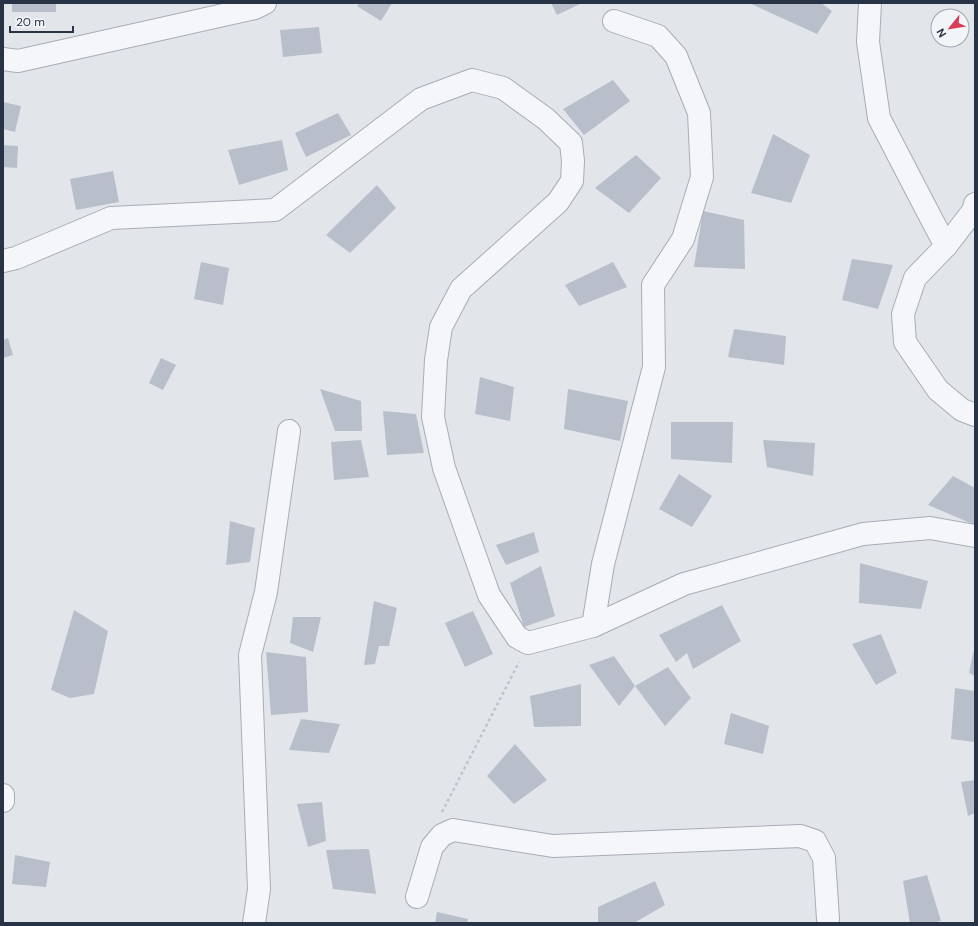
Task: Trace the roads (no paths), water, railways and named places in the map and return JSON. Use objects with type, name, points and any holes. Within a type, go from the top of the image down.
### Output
[{"type":"street","points":[[3,59],[18,61],[255,8],[265,3]]},
{"type":"street","points":[[870,3],[868,42],[879,118],[946,246]]},
{"type":"street","points":[[592,626],[603,564],[654,367],[653,285],[683,239],[702,177],[699,113],[676,56],[658,36],[614,21]]},
{"type":"street","points":[[3,261],[16,258],[111,218],[275,210],[421,99],[472,80],[503,88],[546,119],[571,143],[573,161],[572,181],[558,202],[461,289],[441,327],[436,360],[433,418],[444,468],[489,595],[517,637],[528,643],[592,626],[684,584],[863,534],[930,528],[975,536]]},
{"type":"street","points":[[975,204],[973,210],[946,246],[915,278],[903,314],[905,342],[938,390],[962,410],[975,415]]},
{"type":"street","points":[[254,923],[259,889],[250,655],[266,592],[290,430]]},
{"type":"street","points":[[3,795],[3,802]]},
{"type":"street","points":[[417,897],[432,847],[442,835],[453,830],[553,846],[800,836],[815,841],[824,858],[829,922]]}]
